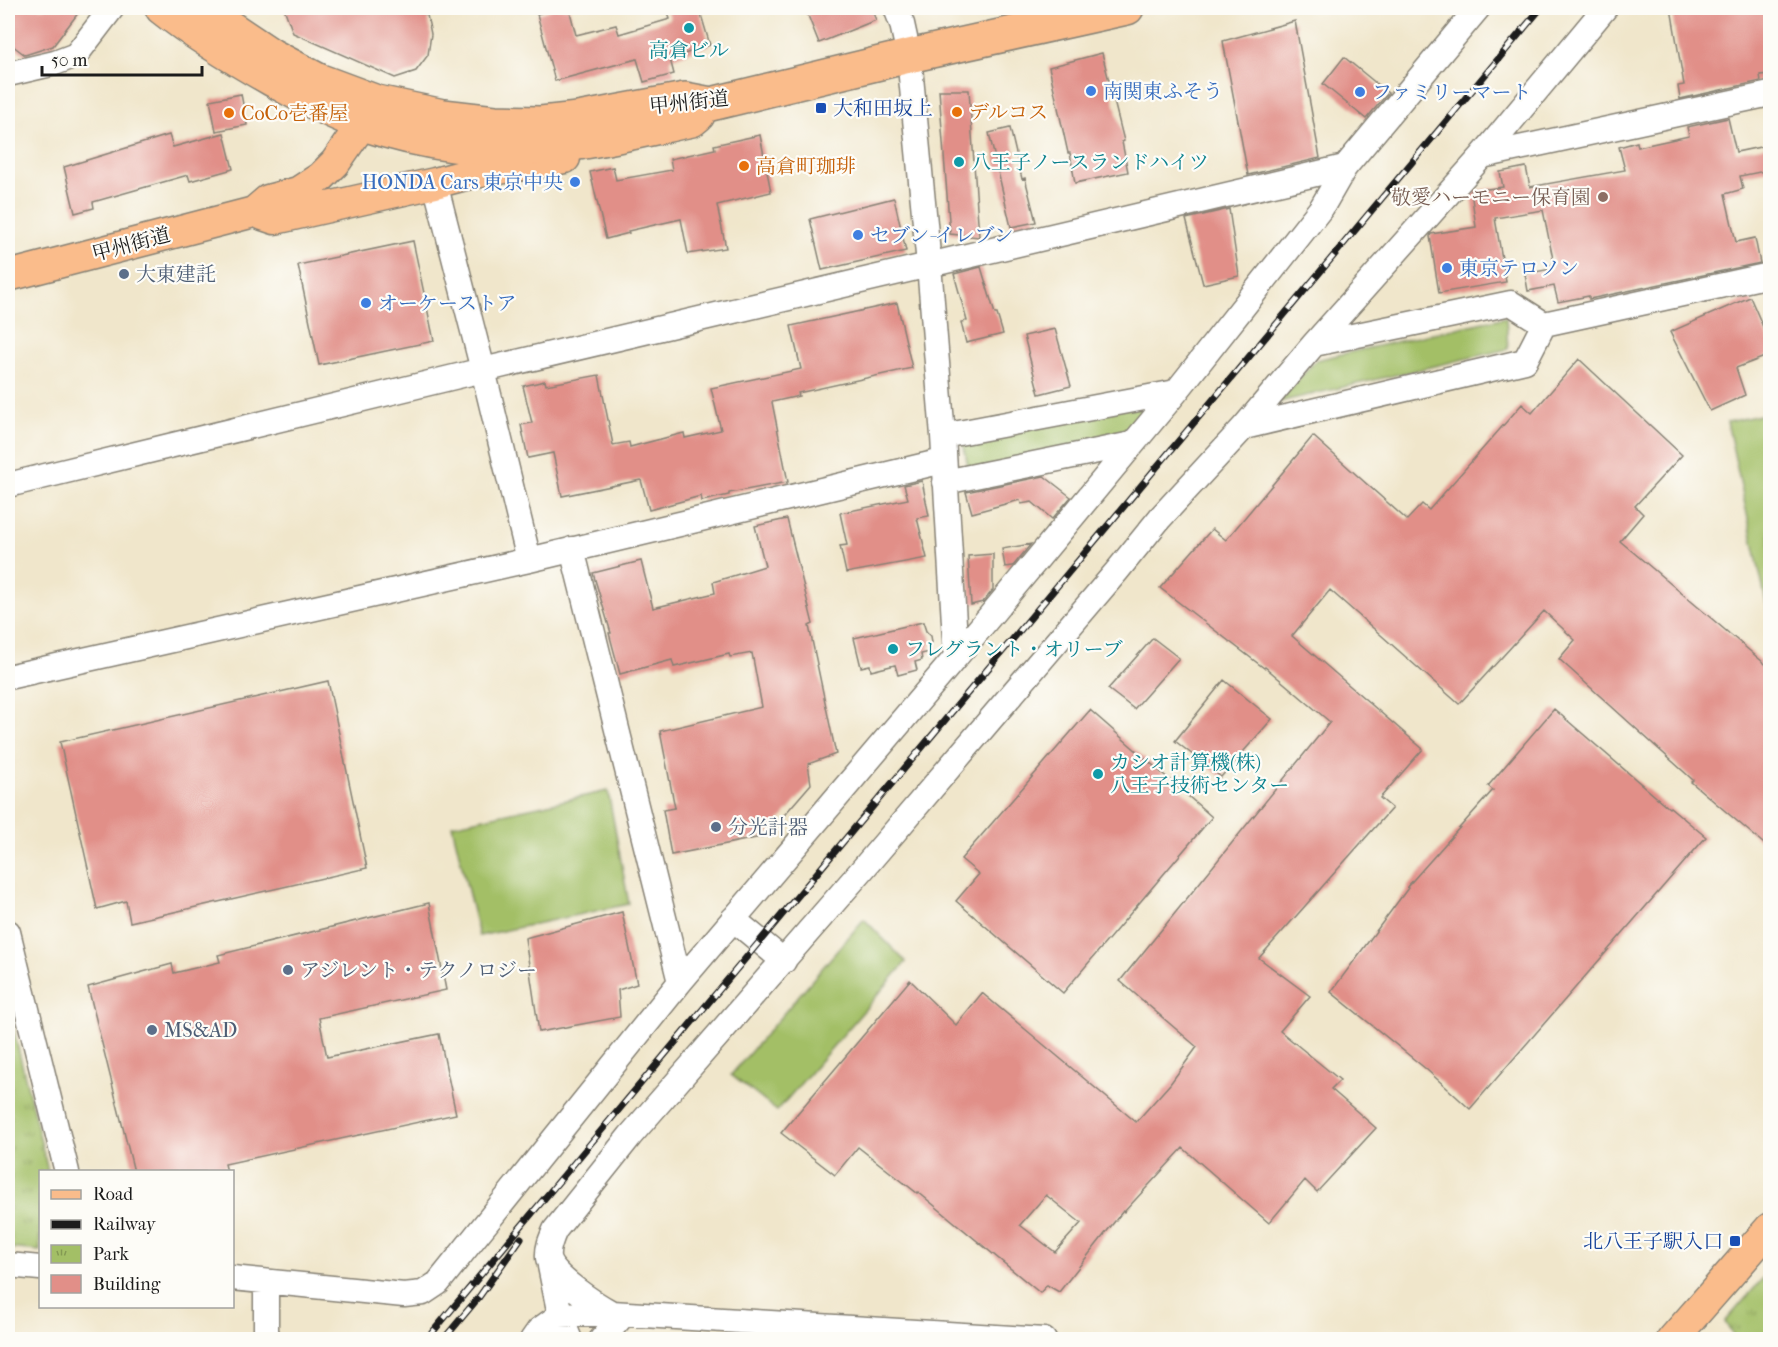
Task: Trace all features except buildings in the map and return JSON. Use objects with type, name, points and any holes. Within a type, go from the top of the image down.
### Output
[{"type":"highway","points":[[162,8],[232,56],[309,100],[370,113]]},
{"type":"highway","points":[[201,8],[271,55],[318,80],[370,113],[399,134],[499,148],[546,147],[692,120],[711,104]]},
{"type":"highway","name":"甲州街道","points":[[370,113],[542,123],[686,99],[711,104],[909,56],[1127,8]]},
{"type":"main road","name":"甲州街道","points":[[8,276],[255,212],[268,200],[298,192],[321,177],[335,163],[370,113]]},
{"type":"main road","name":"甲州街道","points":[[255,212],[275,219],[469,174],[555,160],[648,138],[663,126]]},
{"type":"main road","points":[[1672,1340],[1770,1228]]},
{"type":"street","points":[[8,74],[55,63],[76,55],[112,8]]},
{"type":"street","points":[[896,8],[909,56],[929,265],[943,436],[956,657]]},
{"type":"street","points":[[234,1278],[404,1295],[423,1293],[438,1283],[680,982],[956,657],[1176,392],[1322,207],[1345,167],[1478,8]]},
{"type":"street","points":[[570,1340],[560,1314],[548,1256],[550,1241],[555,1230],[630,1136],[783,962],[1110,580],[1160,518],[1482,156],[1605,8]]},
{"type":"street","points":[[1482,156],[1770,94]]},
{"type":"street","points":[[8,485],[483,370],[1345,167]]},
{"type":"street","points":[[435,183],[529,560]]},
{"type":"street","points":[[1314,344],[1510,303],[1544,324],[1770,275]]},
{"type":"street","points":[[1244,426],[1526,361],[1544,324]]},
{"type":"street","points":[[943,436],[1176,392]]},
{"type":"street","points":[[8,677],[572,549],[944,471],[1132,444]]},
{"type":"street","points":[[572,549],[680,982]]},
{"type":"street","points":[[733,919],[783,962]]},
{"type":"street","points":[[8,932],[67,1170]]},
{"type":"street","points":[[8,1265],[39,1268]]},
{"type":"street","points":[[550,1266],[586,1298],[618,1313]]},
{"type":"street","points":[[266,1282],[266,1320],[269,1340]]},
{"type":"street","points":[[601,1340],[618,1313]]},
{"type":"street","points":[[532,1340],[539,1330],[560,1314],[618,1313],[772,1331],[1044,1340]]},
{"type":"green space","points":[[1506,317],[1508,349],[1279,402],[1316,360]]},
{"type":"green space","points":[[1154,400],[1123,440],[969,470],[962,439]]},
{"type":"green space","points":[[1770,413],[1770,620],[1727,422]]},
{"type":"green space","points":[[608,791],[629,904],[479,936],[452,825]]},
{"type":"green space","points":[[864,919],[906,962],[777,1111],[731,1075]]},
{"type":"green space","points":[[8,1007],[48,1170],[39,1170],[39,1251],[8,1248]]},
{"type":"green space","points":[[1770,1270],[1770,1339],[1735,1339],[1725,1322]]},
{"type":"railway","points":[[426,1340],[1541,8]]},
{"type":"railway","points":[[443,1340],[479,1297],[521,1238]]},
{"type":"place","name":"高倉ビル","points":[[689,28]]},
{"type":"place","name":"南関東ふそう","points":[[1091,91]]},
{"type":"place","name":"ファミリーマート","points":[[1360,92]]},
{"type":"place","name":"大和田坂上","points":[[821,108]]},
{"type":"place","name":"デルコス","points":[[957,112]]},
{"type":"place","name":"CoCo壱番屋","points":[[229,113]]},
{"type":"place","name":"八王子ノースランドハイツ","points":[[959,162]]},
{"type":"place","name":"高倉町珈琲","points":[[744,166]]},
{"type":"place","name":"HONDA Cars 東京中央","points":[[575,182]]},
{"type":"place","name":"敬愛ハーモニー保育園","points":[[1603,197]]},
{"type":"place","name":"セブン-イレブン","points":[[858,235]]},
{"type":"place","name":"東京テロソン","points":[[1447,268]]},
{"type":"place","name":"大東建託","points":[[124,274]]},
{"type":"place","name":"オーケーストア","points":[[366,303]]},
{"type":"place","name":"フレグラント・オリーブ","points":[[893,649]]},
{"type":"place","name":"カシオ計算機(株) 八王子技術センター","points":[[1098,774]]},
{"type":"place","name":"分光計器","points":[[716,827]]},
{"type":"place","name":"アジレント・テクノロジー","points":[[288,970]]},
{"type":"place","name":"MS&AD","points":[[152,1030]]},
{"type":"place","name":"北八王子駅入口","points":[[1735,1241]]}]
